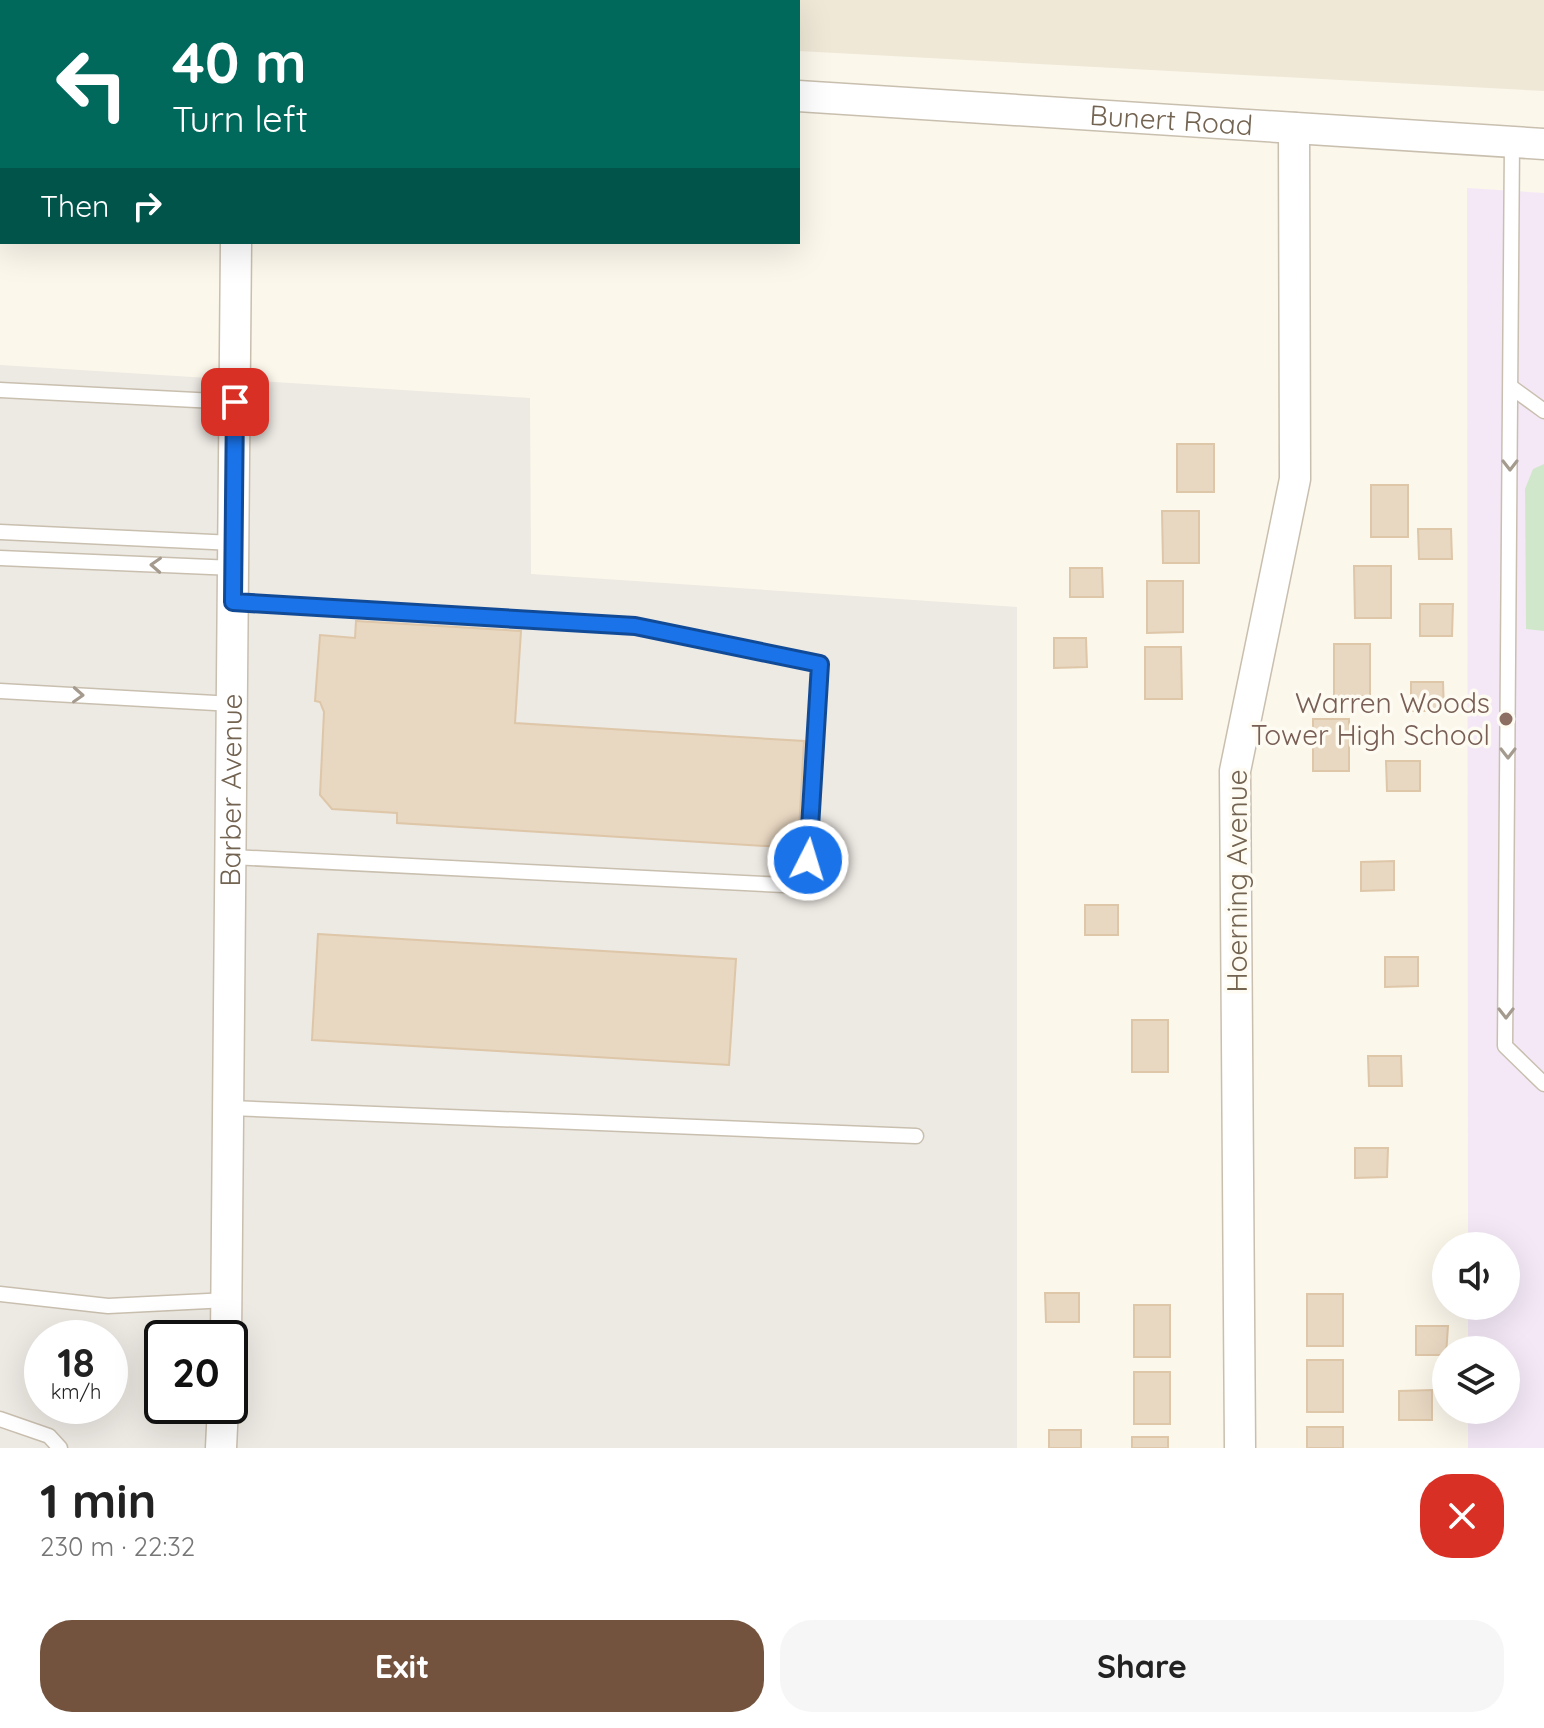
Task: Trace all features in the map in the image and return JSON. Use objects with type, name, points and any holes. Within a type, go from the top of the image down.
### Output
[{"type":"street","name":"Bunert Road","points":[[800,96],[1544,144]]},
{"type":"street","name":"Hoerning Avenue","points":[[1240,1448],[1235,771],[1295,479],[1294,128]]},
{"type":"street","name":"Barber Avenue","points":[[227,1320],[236,244]]},
{"type":"street","points":[[221,1448],[222,1424]]},
{"type":"lane","points":[[1512,142],[1505,1046],[1544,1084]]},
{"type":"lane","points":[[1511,387],[1544,411]]},
{"type":"lane","points":[[0,390],[235,402]]},
{"type":"lane","points":[[0,532],[234,556]]},
{"type":"lane","points":[[0,558],[234,556]]},
{"type":"lane","points":[[232,857],[784,885],[803,876],[808,860],[820,664],[635,626],[233,602]]},
{"type":"lane","points":[[0,691],[233,704]]},
{"type":"lane","points":[[230,1108],[916,1136]]},
{"type":"lane","points":[[0,1294],[108,1306],[228,1300]]},
{"type":"lane","points":[[0,1419],[49,1436],[60,1448]]},
{"type":"shaded area","points":[[800,0],[1544,0],[1544,91],[800,51]]},
{"type":"shaded area","name":"Warren Woods Tower High School","points":[[1467,188],[1544,193],[1544,1448],[1468,1448],[1468,1424],[1520,1424],[1520,1336],[1468,1336],[1468,1320],[1520,1320],[1520,1232],[1468,1232]]},
{"type":"shaded area","points":[[0,365],[530,398],[531,574],[1017,607],[1017,1448],[0,1448]]},
{"type":"green space","points":[[1544,464],[1544,631],[1526,629],[1525,489],[1533,469]]},
{"type":"building","points":[[1177,444],[1214,444],[1214,492],[1177,492]]},
{"type":"building","points":[[1371,485],[1408,485],[1408,537],[1371,537]]},
{"type":"building","points":[[1162,511],[1199,511],[1199,563],[1163,563]]},
{"type":"building","points":[[1418,529],[1451,529],[1452,559],[1419,559]]},
{"type":"building","points":[[1354,566],[1391,566],[1391,618],[1355,618]]},
{"type":"building","points":[[1070,568],[1102,568],[1103,597],[1070,597]]},
{"type":"building","points":[[1147,581],[1183,581],[1183,632],[1147,633]]},
{"type":"building","points":[[1420,604],[1453,604],[1452,636],[1420,636]]},
{"type":"building","points":[[356,621],[521,631],[515,723],[804,741],[798,848],[397,823],[397,813],[332,809],[320,795],[324,712],[320,702],[315,701],[320,635],[355,638]]},
{"type":"building","points":[[1054,638],[1086,638],[1087,667],[1054,668]]},
{"type":"building","points":[[1334,644],[1370,644],[1370,696],[1334,696]]},
{"type":"building","points":[[1145,647],[1181,647],[1182,699],[1145,699]]},
{"type":"building","points":[[1411,682],[1443,682],[1444,711],[1411,711]]},
{"type":"building","points":[[1313,719],[1349,719],[1349,771],[1313,771]]},
{"type":"building","points":[[1386,761],[1420,761],[1420,791],[1387,791]]},
{"type":"building","points":[[1394,861],[1394,890],[1361,891],[1361,862]]},
{"type":"building","points":[[1085,905],[1118,905],[1118,935],[1085,935]]},
{"type":"building","points":[[318,934],[736,959],[729,1065],[312,1040]]},
{"type":"building","points":[[1385,957],[1418,957],[1418,986],[1385,987]]},
{"type":"building","points":[[1132,1020],[1168,1020],[1168,1072],[1132,1072]]},
{"type":"building","points":[[1368,1056],[1401,1056],[1402,1086],[1369,1086]]},
{"type":"building","points":[[1355,1148],[1388,1148],[1387,1177],[1355,1178]]},
{"type":"building","points":[[1045,1293],[1079,1293],[1079,1322],[1046,1322]]},
{"type":"building","points":[[1307,1294],[1343,1294],[1343,1346],[1307,1346]]},
{"type":"building","points":[[1134,1305],[1170,1305],[1170,1357],[1134,1357]]},
{"type":"building","points":[[1416,1326],[1448,1326],[1447,1336],[1432,1336],[1432,1355],[1416,1355]]},
{"type":"building","points":[[1307,1360],[1343,1360],[1343,1412],[1307,1412]]},
{"type":"building","points":[[1134,1372],[1170,1372],[1170,1424],[1134,1424]]},
{"type":"building","points":[[1432,1390],[1432,1420],[1399,1420],[1399,1391]]},
{"type":"building","points":[[1307,1427],[1343,1427],[1343,1448],[1307,1448]]},
{"type":"building","points":[[1049,1430],[1081,1430],[1081,1448],[1049,1448]]},
{"type":"building","points":[[1132,1437],[1168,1437],[1168,1448],[1132,1448]]},
{"type":"place","name":"Warren Woods Tower High School","points":[[1506,719]]},
{"type":"route","points":[[235,402],[233,602],[635,626],[820,664],[808,860]]}]
